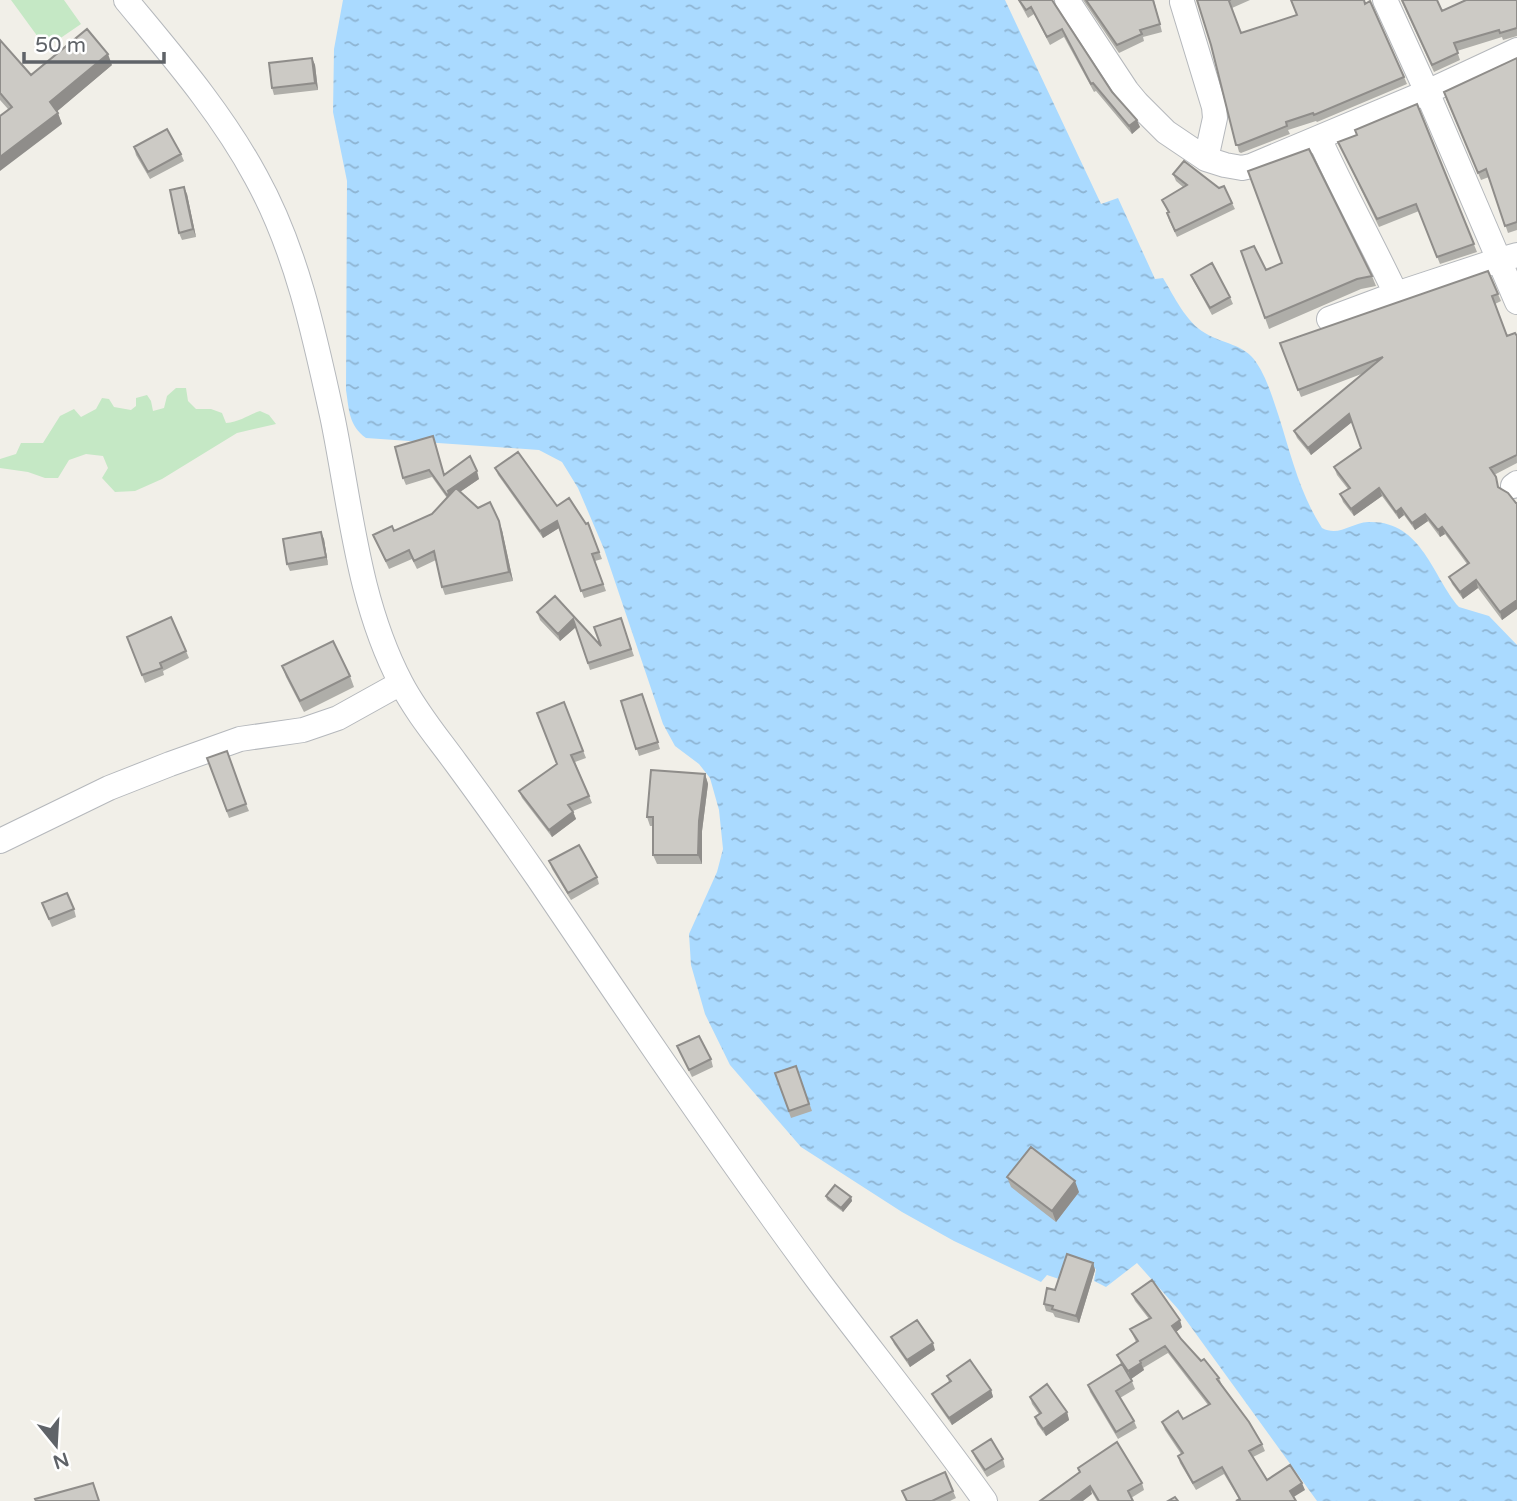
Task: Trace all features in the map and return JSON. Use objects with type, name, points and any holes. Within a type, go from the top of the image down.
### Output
[{"type":"street","points":[[125,0],[205,96],[233,138],[256,177],[291,254],[332,420],[359,564],[378,629],[401,683],[679,1086],[821,1284],[935,1430],[985,1501]]},
{"type":"street","points":[[1067,0],[1126,91],[1166,132],[1206,159],[1234,167],[1251,166],[1319,138],[1517,50]]},
{"type":"street","points":[[1385,0],[1508,258],[1517,302]]},
{"type":"street","points":[[1182,2],[1214,107],[1215,118],[1206,159]]},
{"type":"street","points":[[1319,138],[1396,294]]},
{"type":"street","points":[[1329,319],[1508,258]]},
{"type":"street","points":[[0,841],[134,778],[240,739],[303,730],[327,722],[401,683]]},
{"type":"green space","points":[[11,0],[64,0],[81,24],[46,48]]},
{"type":"green space","points":[[176,388],[186,388],[188,401],[196,409],[211,409],[222,413],[226,423],[260,411],[269,415],[276,424],[237,433],[162,479],[135,491],[115,492],[102,478],[108,468],[103,456],[86,454],[69,460],[58,478],[45,478],[28,472],[0,468],[0,459],[16,454],[21,443],[43,443],[60,416],[74,409],[81,417],[96,409],[102,398],[109,399],[114,407],[131,410],[136,406],[136,398],[147,395],[153,411],[164,408],[167,396]]},
{"type":"water","points":[[343,0],[1005,0],[1101,204],[1118,198],[1155,279],[1163,278],[1192,322],[1212,337],[1246,351],[1260,368],[1302,488],[1322,528],[1334,531],[1368,522],[1386,524],[1401,530],[1424,552],[1459,607],[1489,616],[1517,645],[1517,1501],[1317,1501],[1178,1309],[1137,1263],[1106,1287],[1094,1281],[1096,1269],[1070,1258],[1059,1279],[1047,1275],[1041,1282],[954,1241],[902,1212],[801,1147],[730,1065],[705,1014],[691,965],[689,934],[717,872],[723,849],[719,810],[710,778],[699,764],[675,746],[663,724],[604,549],[578,488],[562,462],[539,450],[366,438],[356,428],[351,417],[346,390],[347,181],[333,112],[334,49]]},
{"type":"building","points":[[1019,0],[1052,0],[1112,92],[1137,120],[1129,126],[1093,83],[1091,84],[1062,29],[1047,37],[1031,7],[1026,10]]},
{"type":"building","points":[[1086,0],[1153,0],[1160,24],[1140,30],[1142,34],[1117,45]]},
{"type":"building","points":[[1197,0],[1230,0],[1241,33],[1297,15],[1291,0],[1364,0],[1365,4],[1370,1],[1404,77],[1314,115],[1313,113],[1286,122],[1287,126],[1236,145]]},
{"type":"building","points":[[1402,0],[1437,0],[1442,11],[1466,0],[1517,0],[1517,28],[1500,33],[1499,30],[1454,43],[1458,53],[1432,65]]},
{"type":"building","points":[[87,29],[108,54],[50,102],[58,113],[0,157],[0,116],[12,107],[0,93],[0,40],[31,75]]},
{"type":"building","points":[[312,58],[315,83],[272,88],[269,63]]},
{"type":"building","points":[[1517,58],[1517,222],[1505,226],[1486,169],[1478,173],[1444,92]]},
{"type":"building","points":[[1417,104],[1474,244],[1437,257],[1416,204],[1377,219],[1338,142],[1357,135],[1355,130]]},
{"type":"building","points":[[167,129],[181,154],[148,172],[134,147]]},
{"type":"building","points":[[1309,149],[1372,276],[1357,279],[1265,318],[1241,251],[1254,246],[1266,270],[1282,263],[1248,171]]},
{"type":"building","points":[[1184,161],[1219,188],[1224,186],[1232,203],[1175,231],[1162,200],[1187,185],[1173,174]]},
{"type":"building","points":[[184,187],[193,229],[179,233],[170,190]]},
{"type":"building","points":[[1212,263],[1230,297],[1210,308],[1191,275]]},
{"type":"building","points":[[1488,271],[1498,294],[1492,296],[1507,336],[1515,333],[1517,336],[1517,455],[1490,468],[1498,487],[1517,503],[1517,600],[1500,612],[1476,580],[1460,592],[1449,577],[1469,563],[1442,527],[1438,530],[1425,514],[1412,523],[1401,508],[1396,512],[1379,488],[1351,509],[1340,494],[1350,488],[1334,467],[1361,448],[1349,414],[1308,448],[1294,431],[1383,357],[1298,390],[1280,343]]},
{"type":"building","points":[[433,436],[444,475],[470,456],[477,471],[448,491],[447,495],[429,470],[403,478],[395,447]]},
{"type":"building","points":[[518,452],[557,506],[569,498],[586,524],[588,523],[599,552],[592,554],[603,584],[581,591],[557,521],[540,531],[495,468]]},
{"type":"building","points":[[456,488],[478,508],[490,502],[499,521],[509,572],[442,587],[434,551],[414,561],[409,550],[386,561],[373,535],[392,526],[394,531],[432,514]]},
{"type":"building","points":[[321,532],[326,557],[287,564],[283,539]]},
{"type":"building","points":[[555,596],[601,646],[594,627],[621,618],[631,649],[588,663],[573,619],[558,634],[537,612]]},
{"type":"building","points":[[171,617],[186,651],[160,663],[162,668],[142,675],[127,637]]},
{"type":"building","points":[[333,641],[350,676],[300,701],[282,666]]},
{"type":"building","points":[[642,694],[658,742],[636,749],[621,701]]},
{"type":"building","points":[[564,702],[583,751],[571,755],[589,796],[568,805],[573,812],[549,830],[519,791],[557,764],[537,713]]},
{"type":"building","points":[[227,751],[246,804],[227,811],[207,758]]},
{"type":"building","points":[[651,770],[705,774],[698,855],[653,855],[653,817],[647,817]]},
{"type":"building","points":[[579,845],[597,877],[568,893],[549,861]]},
{"type":"building","points":[[67,893],[74,909],[49,919],[42,903]]},
{"type":"building","points":[[699,1036],[711,1059],[689,1070],[677,1046]]},
{"type":"building","points":[[796,1066],[809,1104],[789,1111],[775,1073]]},
{"type":"building","points":[[1031,1147],[1075,1181],[1052,1211],[1007,1177]]},
{"type":"building","points":[[835,1185],[851,1197],[841,1208],[826,1196]]},
{"type":"building","points":[[1067,1254],[1093,1263],[1076,1316],[1044,1304],[1047,1288],[1055,1290]]},
{"type":"building","points":[[1152,1280],[1180,1320],[1172,1326],[1219,1378],[1217,1379],[1262,1444],[1249,1451],[1267,1480],[1290,1465],[1302,1483],[1290,1491],[1296,1501],[1236,1501],[1240,1499],[1222,1467],[1193,1483],[1178,1456],[1183,1453],[1162,1422],[1178,1411],[1183,1419],[1210,1404],[1165,1346],[1128,1371],[1117,1355],[1138,1341],[1130,1329],[1151,1318],[1132,1294]]},
{"type":"building","points":[[917,1320],[933,1343],[907,1360],[891,1337]]},
{"type":"building","points":[[970,1360],[991,1390],[949,1418],[932,1394],[951,1381],[947,1376]]},
{"type":"building","points":[[1122,1364],[1132,1381],[1116,1391],[1134,1421],[1116,1432],[1088,1385]]},
{"type":"building","points":[[1047,1384],[1067,1412],[1043,1429],[1035,1417],[1041,1413],[1030,1397]]},
{"type":"building","points":[[991,1439],[1003,1459],[985,1470],[972,1451]]},
{"type":"building","points":[[1117,1442],[1142,1483],[1128,1491],[1133,1501],[1099,1501],[1090,1486],[1070,1501],[1040,1501],[1080,1472],[1078,1468]]},
{"type":"building","points":[[945,1472],[953,1491],[932,1501],[907,1501],[902,1491]]},
{"type":"building","points":[[93,1483],[99,1501],[35,1499]]}]
